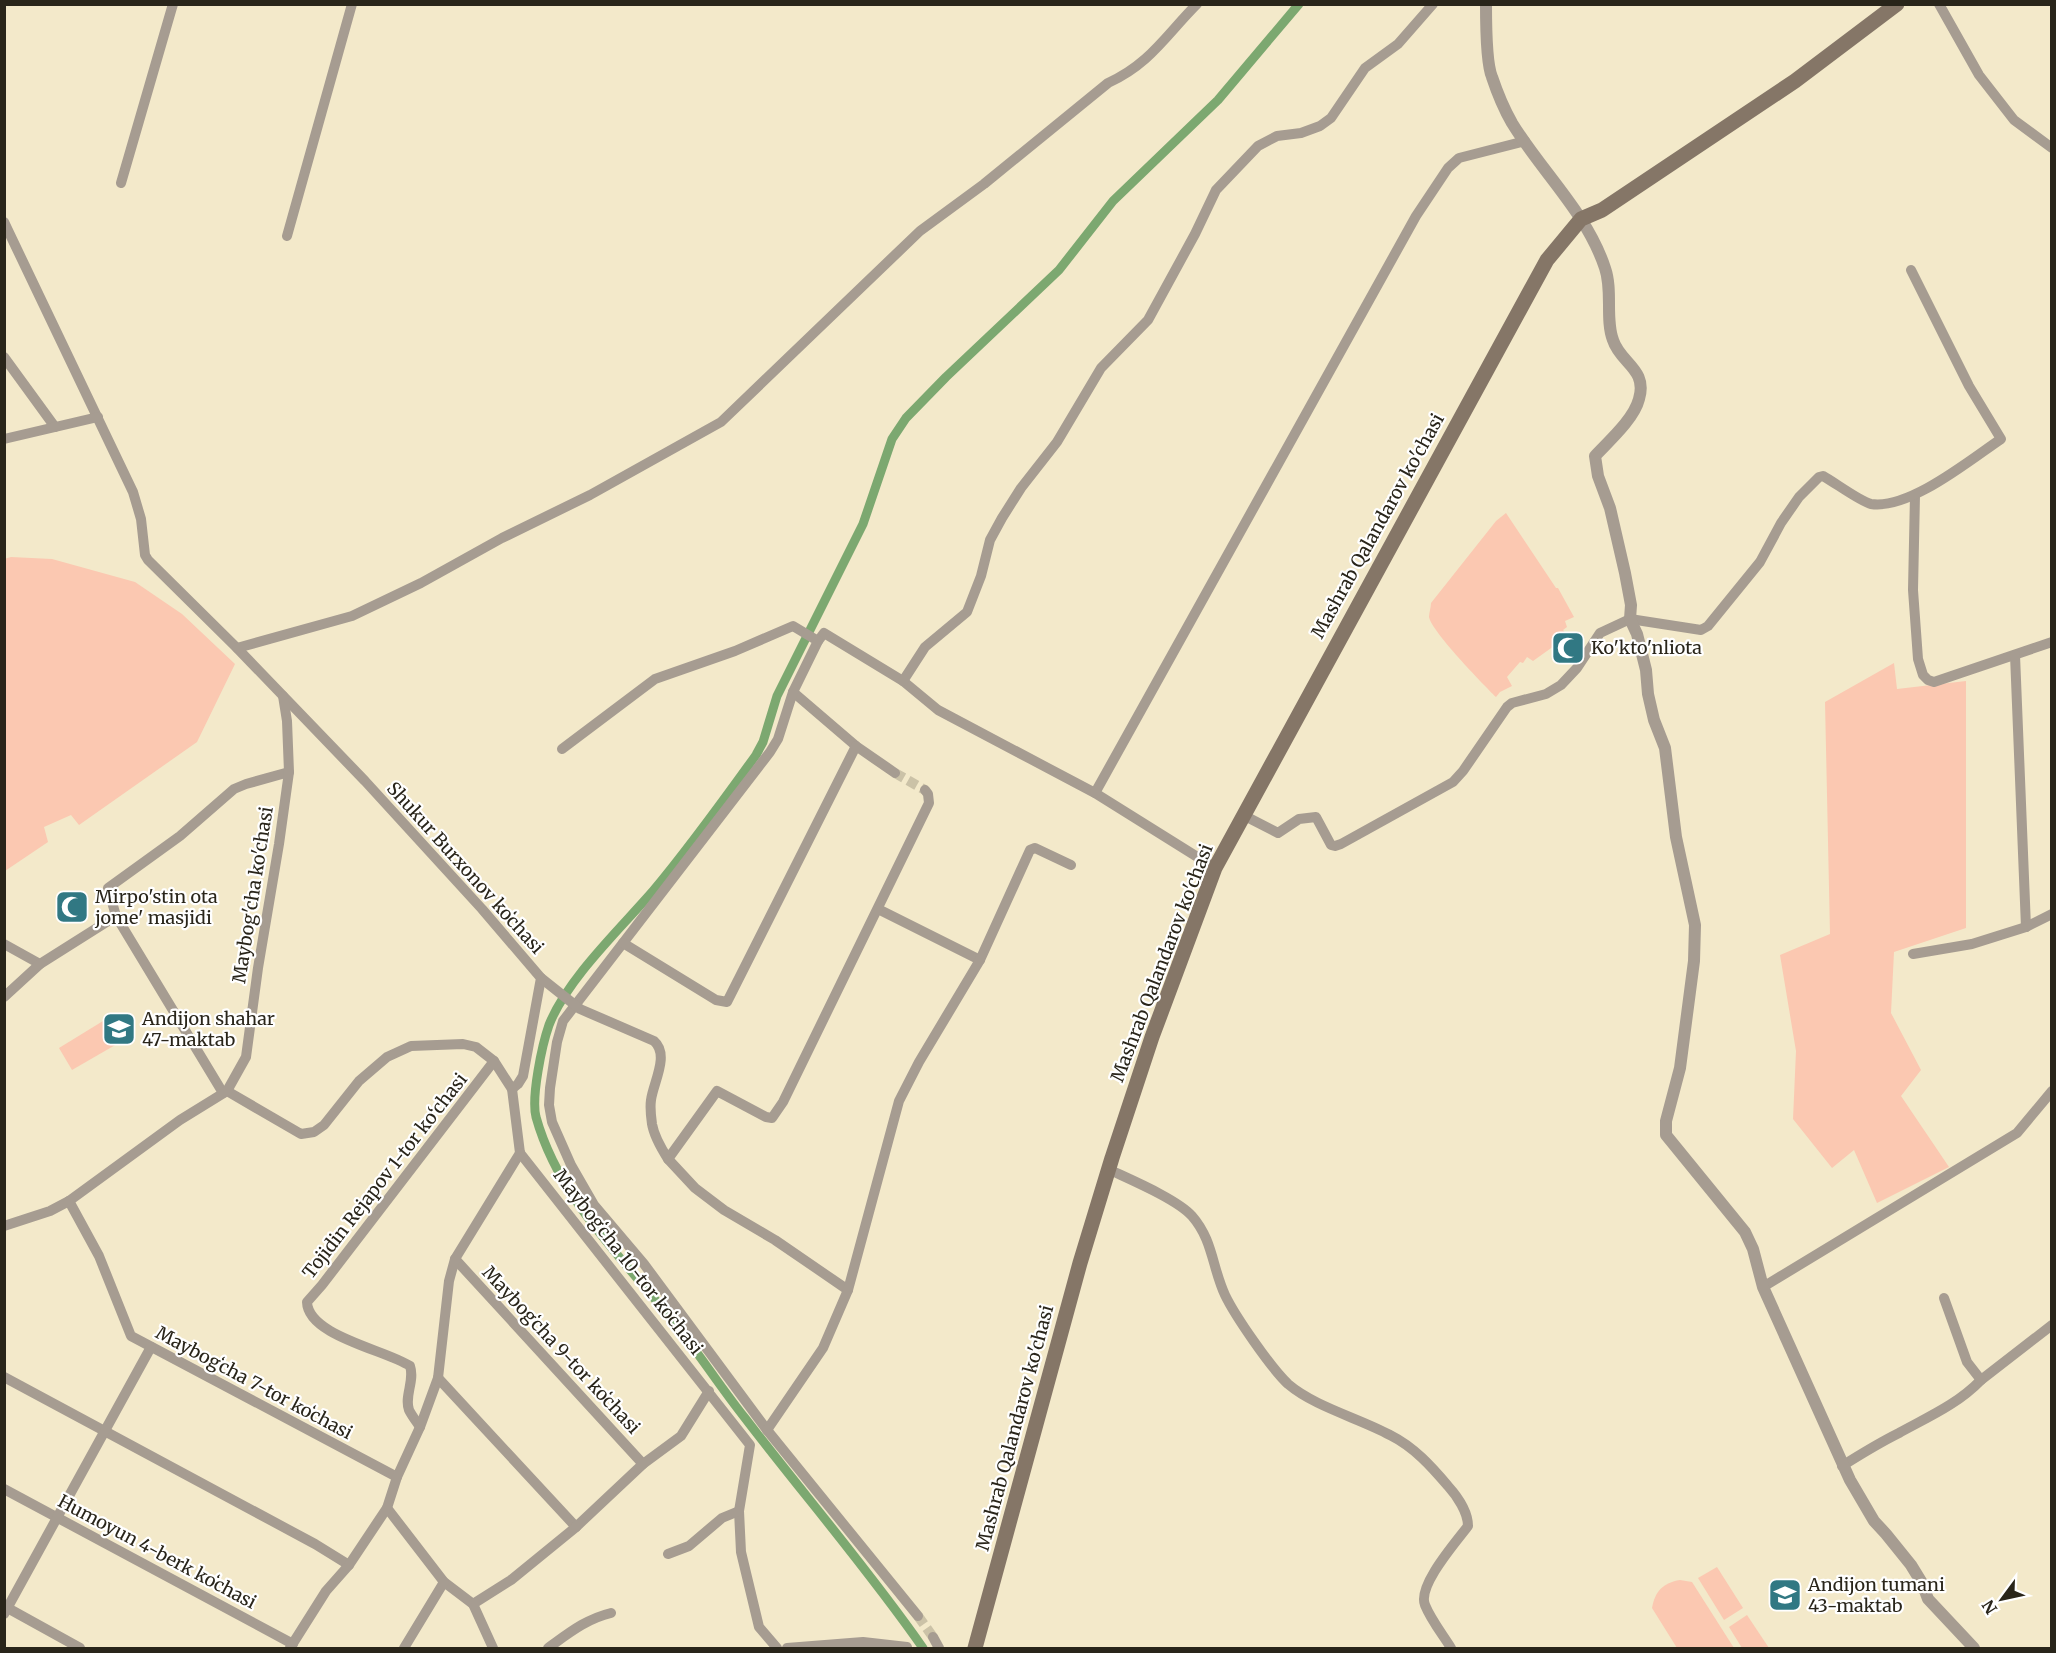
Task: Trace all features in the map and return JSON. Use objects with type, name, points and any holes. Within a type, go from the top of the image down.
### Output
[{"type":"main road","points":[[1581,219],[1602,210],[1795,81],[1897,4]]},
{"type":"main road","name":"Mashrab Qalandarov ko'chasi","points":[[975,1648],[1080,1263],[1108,1169],[1152,1037],[1215,868],[1547,260],[1581,219]]},
{"type":"street","points":[[121,183],[173,4]]},
{"type":"street","points":[[287,236],[352,4]]},
{"type":"street","points":[[237,648],[352,616],[590,495],[721,422],[920,231],[984,184],[1108,83],[1126,75],[1163,44],[1197,4]]},
{"type":"street","points":[[903,681],[925,647],[967,612],[981,576],[990,540],[1002,518],[1057,442],[1101,368],[1148,320],[1216,190],[1258,146],[1277,136],[1301,133],[1320,126],[1331,118],[1365,68],[1398,44],[1433,4]]},
{"type":"street","points":[[1486,4],[1490,74],[1512,123],[1581,219],[1605,268],[1609,288],[1613,343],[1635,368],[1640,382],[1640,398],[1635,412],[1595,456],[1598,476],[1610,508],[1625,573],[1631,604],[1630,620],[1637,634],[1646,670],[1648,694],[1654,720],[1665,748],[1676,837],[1695,925],[1694,961],[1680,1068],[1666,1121],[1666,1135],[1745,1232],[1753,1249],[1763,1287],[1842,1466],[1874,1521],[1911,1565],[1928,1599],[1974,1648]]},
{"type":"street","points":[[1939,4],[1979,75],[2014,120],[2052,148]]},
{"type":"street","points":[[1095,793],[1416,216],[1455,161],[1525,141]]},
{"type":"street","name":"Shukur Burxonov koʻchasi","points":[[4,222],[133,492],[141,519],[145,555],[283,695],[416,836],[543,979],[523,1076],[512,1089]]},
{"type":"street","points":[[1243,815],[1278,833],[1299,819],[1316,817],[1331,845],[1341,844],[1452,782],[1463,771],[1507,707],[1512,703],[1546,694],[1561,685],[1578,668],[1600,633],[1630,620],[1704,629],[1760,562],[1781,523],[1799,497],[1821,476],[1869,504],[1890,503],[1915,495],[2001,439],[1969,386],[1911,270]]},
{"type":"street","points":[[4,357],[55,427]]},
{"type":"street","points":[[4,439],[98,417]]},
{"type":"street","points":[[1915,495],[1913,590],[1918,659],[1923,675],[1934,682],[2052,642]]},
{"type":"street","points":[[562,749],[655,679],[735,651],[793,626],[816,640]]},
{"type":"street","points":[[918,1616],[767,1430],[644,1264],[594,1205],[570,1165],[552,1122],[549,1105],[556,1042],[563,1022],[572,1002],[622,943],[770,752],[778,739],[793,692],[816,640],[824,633],[903,681],[938,710],[1095,793],[1215,868]]},
{"type":"street","points":[[2015,655],[2026,927]]},
{"type":"street","points":[[793,692],[856,746],[895,773]]},
{"type":"street","name":"Maybog'cha ko'chasi","points":[[4,1226],[50,1211],[69,1201],[180,1120],[225,1092],[246,1057],[289,772],[287,721],[283,695]]},
{"type":"street","points":[[622,943],[716,1000],[727,1002],[856,746]]},
{"type":"street","points":[[289,772],[234,789],[180,836],[108,888],[117,916],[225,1092],[301,1134],[306,1134],[324,1125],[359,1081],[387,1057],[411,1046],[463,1044],[476,1047],[494,1061],[512,1089],[520,1153],[455,1259],[449,1281],[438,1378],[387,1508],[349,1565],[326,1591],[292,1646]]},
{"type":"street","points":[[668,1159],[717,1091],[766,1117],[775,1115],[930,803],[925,790]]},
{"type":"street","points":[[767,1430],[823,1348],[848,1290],[899,1101],[919,1062],[980,960],[1030,850],[1035,848],[1071,865]]},
{"type":"street","points":[[878,909],[980,960]]},
{"type":"street","points":[[1913,954],[1972,944],[2026,927],[2052,914]]},
{"type":"street","points":[[4,997],[39,964],[117,916]]},
{"type":"street","points":[[4,944],[39,964]]},
{"type":"street","points":[[543,979],[572,1002],[658,1045],[660,1050],[658,1073],[651,1100],[652,1126],[668,1159],[695,1188],[724,1210],[775,1240],[848,1290]]},
{"type":"street","name":"Tojidin Rejapov 1-tor ko‘chasi","points":[[420,1427],[409,1410],[412,1377],[410,1366],[330,1330],[315,1318],[307,1302],[494,1061]]},
{"type":"street","points":[[1763,1287],[2017,1133],[2052,1091]]},
{"type":"street","name":"Maybogʻcha 10-tor koʻchasi","points":[[520,1153],[710,1391],[750,1445],[739,1510],[741,1552],[759,1627],[777,1648]]},
{"type":"street","points":[[1108,1169],[1190,1213],[1203,1230],[1214,1255],[1225,1294],[1240,1320],[1272,1366],[1290,1386],[1326,1406],[1391,1435],[1424,1458],[1452,1491],[1464,1511],[1468,1526],[1432,1576],[1423,1595],[1424,1605],[1451,1648]]},
{"type":"street","name":"Maybogʻcha 7-tor koʻchasi","points":[[69,1201],[99,1256],[131,1336],[397,1478]]},
{"type":"street","name":"Maybogʻcha 9-tor koʻchasi","points":[[455,1259],[643,1464]]},
{"type":"street","points":[[1944,1298],[1967,1362],[1982,1380]]},
{"type":"street","points":[[1842,1466],[1950,1406],[2052,1325]]},
{"type":"street","points":[[80,1648],[6,1610],[151,1347]]},
{"type":"street","points":[[4,1377],[349,1565]]},
{"type":"street","points":[[438,1378],[576,1527]]},
{"type":"street","points":[[473,1604],[511,1580],[576,1527],[643,1464],[681,1436],[710,1391]]},
{"type":"street","name":"Humoyun 4-berk koʻchasi","points":[[4,1489],[292,1646]]},
{"type":"street","points":[[387,1508],[444,1582],[473,1604],[494,1648]]},
{"type":"street","points":[[669,1554],[689,1546],[722,1518],[739,1510]]},
{"type":"street","points":[[404,1648],[444,1582]]},
{"type":"street","points":[[548,1648],[583,1623],[611,1613]]},
{"type":"street","points":[[933,1637],[939,1648]]},
{"type":"street","points":[[787,1648],[863,1642],[907,1647]]},
{"type":"shaded area","points":[[1506,513],[1558,588],[1574,617],[1565,621],[1567,627],[1563,630],[1568,636],[1533,661],[1527,657],[1523,663],[1520,662],[1507,677],[1512,686],[1500,692],[1496,697],[1439,634],[1429,615],[1431,603],[1496,521]]},
{"type":"shaded area","points":[[11,557],[52,559],[135,582],[182,614],[235,664],[197,742],[79,825],[71,815],[44,827],[48,842],[5,871],[4,559]]},
{"type":"shaded area","points":[[1894,663],[1897,689],[1966,681],[1966,928],[1894,952],[1891,1013],[1921,1070],[1901,1096],[1949,1167],[1877,1203],[1854,1150],[1832,1168],[1793,1119],[1796,1051],[1780,955],[1830,934],[1825,702]]},
{"type":"shaded area","points":[[103,1021],[117,1044],[72,1070],[59,1048]]},
{"type":"shaded area","points":[[1717,1567],[1743,1608],[1724,1620],[1698,1578]]},
{"type":"shaded area","points":[[1680,1580],[1692,1582],[1734,1648],[1677,1648],[1652,1608],[1655,1597],[1661,1589],[1669,1583]]},
{"type":"shaded area","points":[[1747,1615],[1769,1648],[1742,1648],[1729,1627]]},
{"type":"waterway","points":[[923,1648],[858,1561],[736,1407],[685,1336],[615,1253],[577,1202],[560,1175],[536,1117],[536,1084],[543,1045],[557,1008],[581,972],[666,875],[756,755],[763,742],[777,696],[863,524],[892,439],[906,418],[1059,270],[1113,201],[1218,100],[1299,4]]},
{"type":"tunnel","points":[[895,773],[925,790]]},
{"type":"tunnel","points":[[918,1616],[933,1637]]},
{"type":"place","name":"Ko'kto'nliota","points":[[1568,648]]},
{"type":"place","name":"Mirpo'stin ota jome' masjidi","points":[[72,907]]},
{"type":"place","name":"Andijon shahar 47-maktab","points":[[119,1029]]},
{"type":"place","name":"Andijon tumani 43-maktab","points":[[1785,1595]]}]
